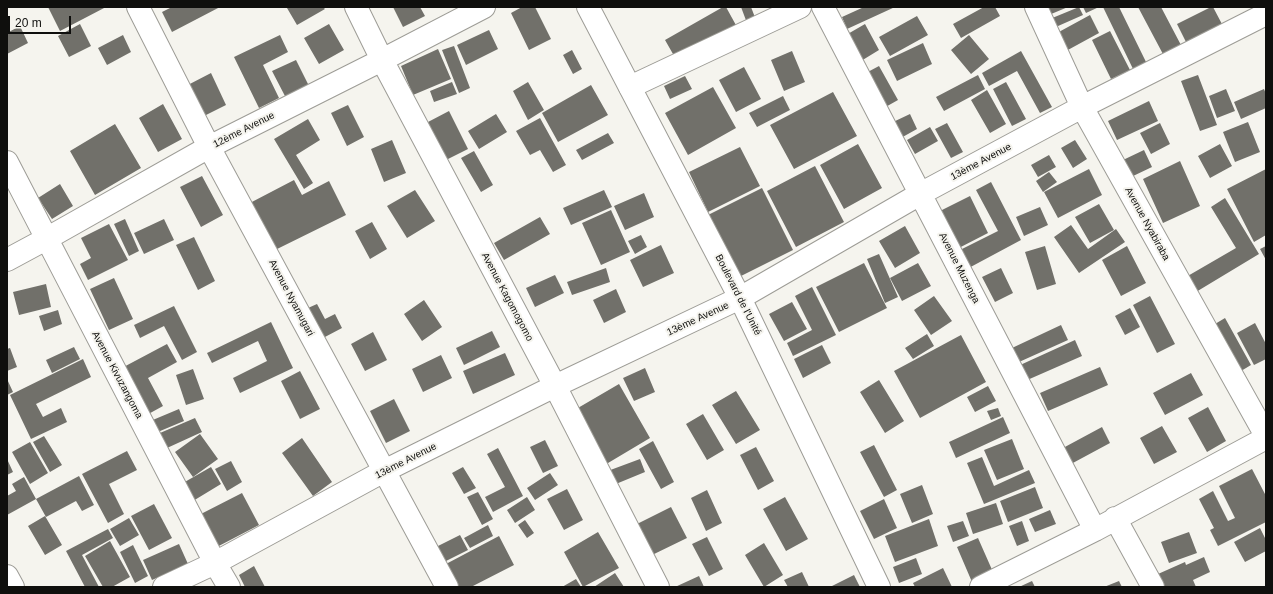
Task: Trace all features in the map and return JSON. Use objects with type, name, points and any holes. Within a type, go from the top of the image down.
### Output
[{"type":"street","name":"Avenue Nyamugari","points":[[138,7],[209,147],[447,587]]},
{"type":"street","name":"Avenue Kagomogomo","points":[[356,7],[382,60],[555,386],[658,587]]},
{"type":"street","name":"12ème Avenue","points":[[7,260],[209,147],[484,7]]},
{"type":"street","name":"Boulevard de l'Unité","points":[[588,7],[740,298],[879,587]]},
{"type":"street","points":[[630,87],[800,7]]},
{"type":"street","name":"Avenue Muzenga","points":[[823,7],[1094,530]]},
{"type":"street","name":"Avenue Nyabiraba","points":[[1036,7],[1082,107],[1264,442]]},
{"type":"street","name":"13ème Avenue","points":[[164,587],[215,563],[384,471],[555,386],[740,298],[920,194],[1082,107],[1261,18]]},
{"type":"street","name":"Avenue Kivuzangoma","points":[[7,162],[215,563],[230,587]]},
{"type":"street","points":[[981,587],[1264,442]]},
{"type":"street","points":[[1116,518],[1153,587]]},
{"type":"street","points":[[7,576],[13,587]]},
{"type":"building","points":[[48,7],[106,7],[60,31]]},
{"type":"building","points":[[172,7],[220,7],[172,32],[162,12]]},
{"type":"building","points":[[323,7],[325,9],[297,25],[287,8]]},
{"type":"building","points":[[393,7],[420,7],[425,16],[403,27]]},
{"type":"building","points":[[522,7],[535,7],[551,39],[529,50],[511,13]]},
{"type":"building","points":[[723,7],[726,7],[737,27],[677,61],[665,40]]},
{"type":"building","points":[[741,7],[751,7],[756,20],[747,23]]},
{"type":"building","points":[[864,7],[895,7],[847,29],[842,17]]},
{"type":"building","points":[[984,7],[995,7],[1000,16],[961,38],[953,24]]},
{"type":"building","points":[[1040,7],[1068,7],[1044,17]]},
{"type":"building","points":[[1079,7],[1083,15],[1049,30],[1045,21]]},
{"type":"building","points":[[1083,7],[1099,7],[1086,13]]},
{"type":"building","points":[[1103,7],[1119,7],[1147,64],[1134,71]]},
{"type":"building","points":[[1138,7],[1161,7],[1182,47],[1164,56]]},
{"type":"building","points":[[1213,7],[1223,26],[1187,44],[1177,24]]},
{"type":"building","points":[[1090,15],[1099,33],[1066,51],[1057,33]]},
{"type":"building","points":[[917,16],[928,35],[890,56],[879,37]]},
{"type":"building","points":[[80,24],[91,46],[69,57],[58,36]]},
{"type":"building","points":[[329,24],[344,50],[319,64],[304,38]]},
{"type":"building","points":[[865,24],[879,50],[861,61],[846,35]]},
{"type":"building","points":[[20,26],[28,43],[7,54],[7,33]]},
{"type":"building","points":[[489,30],[498,49],[466,65],[457,45]]},
{"type":"building","points":[[1110,31],[1130,70],[1111,79],[1092,40]]},
{"type":"building","points":[[123,35],[131,52],[107,65],[98,48]]},
{"type":"building","points":[[280,35],[288,52],[263,65],[279,98],[259,108],[234,57]]},
{"type":"building","points":[[969,35],[989,59],[971,74],[951,50]]},
{"type":"building","points":[[923,43],[932,64],[897,81],[887,60]]},
{"type":"building","points":[[454,46],[470,88],[459,93],[442,50]]},
{"type":"building","points":[[438,49],[451,79],[413,95],[401,66]]},
{"type":"building","points":[[572,50],[582,69],[573,74],[563,55]]},
{"type":"building","points":[[792,51],[805,82],[784,91],[771,60]]},
{"type":"building","points":[[1021,51],[1052,107],[1040,113],[1017,71],[989,86],[982,73]]},
{"type":"building","points":[[296,60],[309,86],[286,98],[272,71]]},
{"type":"building","points":[[879,66],[898,100],[882,109],[864,74]]},
{"type":"building","points":[[744,67],[761,99],[736,112],[719,80]]},
{"type":"building","points":[[211,73],[226,105],[200,118],[184,87]]},
{"type":"building","points":[[978,75],[985,89],[944,111],[936,97]]},
{"type":"building","points":[[1198,75],[1217,125],[1200,131],[1181,81]]},
{"type":"building","points":[[685,76],[692,89],[670,99],[664,86]]},
{"type":"building","points":[[452,82],[457,94],[434,102],[430,91]]},
{"type":"building","points":[[528,82],[544,110],[528,120],[513,91]]},
{"type":"building","points":[[1006,82],[1026,119],[1012,126],[993,89]]},
{"type":"building","points":[[591,85],[608,115],[558,142],[542,113]]},
{"type":"building","points":[[713,87],[736,128],[688,155],[665,113]]},
{"type":"building","points":[[1226,89],[1235,111],[1217,118],[1209,96]]},
{"type":"building","points":[[1264,89],[1266,94],[1266,108],[1241,119],[1234,102]]},
{"type":"building","points":[[987,90],[1006,124],[990,133],[971,100]]},
{"type":"building","points":[[833,92],[857,136],[794,169],[770,125]]},
{"type":"building","points":[[783,96],[790,110],[757,127],[749,113]]},
{"type":"building","points":[[1149,101],[1158,121],[1117,140],[1108,121]]},
{"type":"building","points":[[163,104],[182,139],[158,152],[139,118]]},
{"type":"building","points":[[348,105],[364,137],[347,146],[331,113]]},
{"type":"building","points":[[449,111],[468,149],[446,160],[428,122]]},
{"type":"building","points":[[496,114],[507,132],[479,149],[468,131]]},
{"type":"building","points":[[910,114],[917,129],[899,139],[891,123]]},
{"type":"building","points":[[540,118],[566,165],[553,172],[540,150],[530,155],[516,131]]},
{"type":"building","points":[[308,119],[320,140],[296,155],[313,183],[304,189],[274,139]]},
{"type":"building","points":[[1248,122],[1260,152],[1235,162],[1223,132]]},
{"type":"building","points":[[947,123],[963,152],[951,158],[935,129]]},
{"type":"building","points":[[1160,123],[1170,144],[1151,154],[1140,133]]},
{"type":"building","points":[[115,124],[141,168],[95,195],[70,151]]},
{"type":"building","points":[[930,127],[938,141],[915,154],[907,140]]},
{"type":"building","points":[[608,133],[614,143],[582,160],[576,150]]},
{"type":"building","points":[[392,140],[406,173],[384,182],[371,149]]},
{"type":"building","points":[[1075,140],[1087,159],[1073,168],[1061,148]]},
{"type":"building","points":[[858,144],[882,188],[844,209],[820,165]]},
{"type":"building","points":[[1220,144],[1232,166],[1210,178],[1198,156]]},
{"type":"building","points":[[740,147],[760,186],[708,212],[689,172]]},
{"type":"building","points":[[1144,150],[1152,167],[1131,177],[1123,160]]},
{"type":"building","points":[[474,151],[493,185],[481,192],[461,158]]},
{"type":"building","points":[[1049,155],[1056,167],[1038,177],[1031,165]]},
{"type":"building","points":[[1180,161],[1200,206],[1163,223],[1143,179]]},
{"type":"building","points":[[815,166],[844,222],[796,247],[767,191]]},
{"type":"building","points":[[1089,169],[1102,195],[1058,218],[1044,192]]},
{"type":"building","points":[[1266,169],[1266,235],[1254,242],[1227,189]]},
{"type":"building","points":[[1049,172],[1057,182],[1043,192],[1036,181]]},
{"type":"building","points":[[202,176],[223,215],[201,227],[180,187]]},
{"type":"building","points":[[294,180],[302,195],[329,181],[346,215],[271,252],[248,204]]},
{"type":"building","points":[[991,182],[1021,240],[965,270],[956,252],[998,231],[976,190]]},
{"type":"building","points":[[60,184],[73,206],[52,219],[38,198]]},
{"type":"building","points":[[762,188],[793,250],[739,277],[708,215]]},
{"type":"building","points":[[415,190],[435,221],[407,238],[387,206]]},
{"type":"building","points":[[604,190],[612,207],[571,225],[563,208]]},
{"type":"building","points":[[644,193],[654,217],[625,230],[614,206]]},
{"type":"building","points":[[970,196],[988,233],[953,251],[934,214]]},
{"type":"building","points":[[1225,198],[1259,254],[1196,292],[1186,277],[1236,248],[1211,207]]},
{"type":"building","points":[[1099,204],[1114,230],[1090,243],[1075,217]]},
{"type":"building","points":[[1040,207],[1048,225],[1024,236],[1016,217]]},
{"type":"building","points":[[611,210],[630,252],[601,265],[582,223]]},
{"type":"building","points":[[540,217],[550,234],[504,260],[494,243]]},
{"type":"building","points":[[125,219],[139,251],[129,256],[114,224]]},
{"type":"building","points":[[164,219],[174,240],[144,254],[134,233]]},
{"type":"building","points":[[372,222],[387,249],[370,259],[355,231]]},
{"type":"building","points":[[109,224],[128,260],[88,280],[80,264],[91,258],[81,238]]},
{"type":"building","points":[[1071,225],[1088,249],[1116,229],[1125,242],[1079,273],[1054,237]]},
{"type":"building","points":[[905,226],[920,253],[895,268],[879,241]]},
{"type":"building","points":[[641,235],[647,247],[635,254],[628,241]]},
{"type":"building","points":[[194,237],[215,281],[198,290],[176,245]]},
{"type":"building","points":[[661,245],[674,273],[643,287],[630,260]]},
{"type":"building","points":[[1045,246],[1056,284],[1037,290],[1025,252]]},
{"type":"building","points":[[1127,246],[1146,283],[1121,296],[1102,260]]},
{"type":"building","points":[[1266,246],[1266,260],[1260,249]]},
{"type":"building","points":[[879,254],[898,297],[885,303],[867,259]]},
{"type":"building","points":[[864,263],[887,308],[839,332],[816,287]]},
{"type":"building","points":[[918,263],[931,286],[902,301],[890,278]]},
{"type":"building","points":[[606,268],[610,282],[572,295],[567,282]]},
{"type":"building","points":[[1001,268],[1013,293],[995,302],[982,277]]},
{"type":"building","points":[[555,275],[564,293],[535,307],[526,288]]},
{"type":"building","points":[[114,278],[133,319],[109,330],[90,289]]},
{"type":"building","points":[[46,284],[51,307],[19,315],[13,292]]},
{"type":"building","points":[[812,287],[836,335],[793,356],[787,343],[812,330],[795,296]]},
{"type":"building","points":[[616,289],[626,312],[604,323],[593,300]]},
{"type":"building","points":[[934,296],[952,321],[931,335],[914,310]]},
{"type":"building","points":[[1150,296],[1175,344],[1157,353],[1133,305]]},
{"type":"building","points":[[424,300],[442,327],[422,341],[404,314]]},
{"type":"building","points":[[792,302],[807,329],[784,341],[769,314]]},
{"type":"building","points":[[317,304],[325,319],[335,314],[342,328],[323,338],[308,308]]},
{"type":"building","points":[[174,306],[197,352],[182,360],[164,326],[140,338],[134,325]]},
{"type":"building","points":[[1130,308],[1140,327],[1125,335],[1115,316]]},
{"type":"building","points":[[58,310],[62,324],[44,331],[39,316]]},
{"type":"building","points":[[1225,318],[1251,365],[1236,374],[1210,327]]},
{"type":"building","points":[[271,322],[293,368],[240,393],[233,378],[267,361],[258,341],[212,363],[207,353]]},
{"type":"building","points":[[1255,323],[1266,344],[1266,359],[1254,365],[1237,333]]},
{"type":"building","points":[[1061,325],[1068,340],[1019,362],[1012,348]]},
{"type":"building","points":[[492,331],[500,347],[464,365],[456,348]]},
{"type":"building","points":[[373,332],[387,360],[365,371],[351,344]]},
{"type":"building","points":[[927,334],[934,346],[913,359],[905,348]]},
{"type":"building","points":[[961,335],[986,382],[920,418],[894,371]]},
{"type":"building","points":[[1075,340],[1082,356],[1025,381],[1018,366]]},
{"type":"building","points":[[167,344],[177,362],[148,378],[163,406],[143,417],[118,370]]},
{"type":"building","points":[[822,345],[831,363],[803,378],[794,359]]},
{"type":"building","points":[[74,347],[80,359],[52,373],[46,360]]},
{"type":"building","points":[[10,348],[17,367],[7,371],[7,349]]},
{"type":"building","points":[[505,353],[515,375],[473,394],[463,371]]},
{"type":"building","points":[[441,355],[452,378],[423,392],[412,369]]},
{"type":"building","points":[[83,359],[91,377],[36,404],[43,417],[61,408],[67,422],[31,439],[10,395]]},
{"type":"building","points":[[1100,367],[1108,385],[1048,411],[1040,393]]},
{"type":"building","points":[[645,368],[655,392],[634,401],[623,378]]},
{"type":"building","points":[[193,369],[204,399],[186,405],[176,375]]},
{"type":"building","points":[[300,371],[320,409],[300,419],[281,381]]},
{"type":"building","points":[[1191,373],[1203,395],[1165,415],[1153,393]]},
{"type":"building","points":[[7,379],[13,392],[7,395]]},
{"type":"building","points":[[879,380],[904,421],[885,433],[860,392]]},
{"type":"building","points":[[619,384],[650,438],[603,466],[571,412]]},
{"type":"building","points":[[988,386],[996,401],[975,412],[967,397]]},
{"type":"building","points":[[736,391],[760,430],[736,444],[712,405]]},
{"type":"building","points":[[394,399],[410,431],[386,443],[370,411]]},
{"type":"building","points":[[1208,407],[1226,441],[1207,452],[1188,418]]},
{"type":"building","points":[[998,408],[1001,416],[991,420],[987,411]]},
{"type":"building","points":[[179,409],[184,421],[153,434],[148,422]]},
{"type":"building","points":[[703,414],[724,450],[707,460],[686,424]]},
{"type":"building","points":[[1003,417],[1010,433],[956,458],[949,442]]},
{"type":"building","points":[[195,418],[202,432],[167,448],[160,433]]},
{"type":"building","points":[[1162,426],[1177,452],[1154,464],[1140,438]]},
{"type":"building","points":[[1102,427],[1110,443],[1071,464],[1063,448]]},
{"type":"building","points":[[200,434],[218,459],[193,477],[175,452]]},
{"type":"building","points":[[44,436],[62,465],[50,472],[33,442]]},
{"type":"building","points":[[302,438],[332,482],[313,496],[282,453]]},
{"type":"building","points":[[1012,439],[1024,469],[997,480],[984,450]]},
{"type":"building","points":[[545,440],[558,466],[543,473],[530,447]]},
{"type":"building","points":[[653,441],[674,482],[661,489],[639,449]]},
{"type":"building","points":[[30,442],[48,473],[30,484],[12,452]]},
{"type":"building","points":[[874,445],[897,490],[884,497],[860,452]]},
{"type":"building","points":[[756,447],[774,481],[758,490],[740,455]]},
{"type":"building","points":[[498,448],[523,496],[493,512],[485,497],[505,487],[487,454]]},
{"type":"building","points":[[127,451],[137,470],[109,484],[124,514],[108,523],[82,474]]},
{"type":"building","points":[[982,457],[994,486],[1029,470],[1035,483],[984,504],[967,463]]},
{"type":"building","points":[[7,459],[13,472],[7,475]]},
{"type":"building","points":[[640,459],[645,472],[611,486],[605,472]]},
{"type":"building","points":[[231,461],[242,482],[227,491],[215,469]]},
{"type":"building","points":[[211,467],[221,484],[193,501],[183,483]]},
{"type":"building","points":[[463,467],[476,488],[464,494],[452,473]]},
{"type":"building","points":[[1252,469],[1266,496],[1266,522],[1218,546],[1210,530],[1214,528],[1199,499],[1213,491],[1228,521],[1235,518],[1219,486]]},
{"type":"building","points":[[550,473],[558,485],[535,500],[527,488]]},
{"type":"building","points":[[79,476],[94,505],[82,511],[76,501],[46,517],[36,499]]},
{"type":"building","points":[[24,477],[36,499],[7,515],[7,496],[16,491],[12,484]]},
{"type":"building","points":[[922,485],[933,514],[912,523],[900,494]]},
{"type":"building","points":[[1035,487],[1043,508],[1008,522],[1000,501]]},
{"type":"building","points":[[567,489],[583,520],[564,530],[547,499]]},
{"type":"building","points":[[707,490],[722,523],[706,531],[691,498]]},
{"type":"building","points":[[478,492],[493,519],[482,525],[467,497]]},
{"type":"building","points":[[242,493],[259,525],[213,549],[197,516]]},
{"type":"building","points":[[527,497],[535,510],[515,523],[507,510]]},
{"type":"building","points":[[785,497],[808,539],[786,551],[763,509]]},
{"type":"building","points":[[884,499],[897,528],[874,539],[860,511]]},
{"type":"building","points":[[996,503],[1003,524],[973,534],[966,513]]},
{"type":"building","points":[[154,504],[172,538],[149,550],[131,516]]},
{"type":"building","points":[[671,507],[687,538],[650,556],[635,525]]},
{"type":"building","points":[[1050,510],[1056,524],[1035,532],[1029,519]]},
{"type":"building","points":[[45,516],[62,545],[45,555],[28,526]]},
{"type":"building","points":[[129,518],[139,535],[120,546],[110,529]]},
{"type":"building","points":[[929,519],[938,546],[895,562],[885,536]]},
{"type":"building","points":[[525,520],[534,533],[527,538],[518,525]]},
{"type":"building","points":[[963,521],[969,536],[953,542],[947,526]]},
{"type":"building","points":[[1022,521],[1029,541],[1017,546],[1009,526]]},
{"type":"building","points":[[488,525],[493,536],[470,548],[464,538]]},
{"type":"building","points":[[1260,528],[1266,540],[1266,551],[1245,562],[1234,542]]},
{"type":"building","points":[[108,529],[113,538],[82,555],[99,587],[85,587],[66,551]]},
{"type":"building","points":[[598,532],[619,568],[583,587],[564,552]]},
{"type":"building","points":[[1189,532],[1197,553],[1169,563],[1161,542]]},
{"type":"building","points":[[460,535],[468,550],[444,562],[436,547]]},
{"type":"building","points":[[499,536],[514,565],[471,587],[458,587],[446,564]]},
{"type":"building","points":[[707,537],[723,569],[709,576],[692,544]]},
{"type":"building","points":[[978,538],[993,572],[972,582],[957,547]]},
{"type":"building","points":[[110,541],[130,577],[112,587],[103,587],[85,556]]},
{"type":"building","points":[[764,543],[783,575],[764,587],[745,555]]},
{"type":"building","points":[[179,544],[188,564],[152,580],[143,560]]},
{"type":"building","points":[[133,545],[148,576],[135,583],[120,552]]},
{"type":"building","points":[[1204,557],[1210,572],[1193,580],[1196,587],[1164,587],[1158,574],[1185,562],[1186,565]]},
{"type":"building","points":[[916,558],[922,574],[899,583],[893,567]]},
{"type":"building","points":[[254,566],[265,587],[245,587],[239,575]]},
{"type":"building","points":[[943,568],[952,587],[915,587],[913,583]]},
{"type":"building","points":[[802,572],[809,587],[788,587],[784,580]]},
{"type":"building","points":[[615,573],[624,587],[594,587]]},
{"type":"building","points":[[854,575],[860,587],[830,587]]},
{"type":"building","points":[[699,576],[704,587],[675,587]]},
{"type":"building","points":[[576,579],[581,587],[562,587]]},
{"type":"building","points":[[1032,581],[1035,587],[1019,587]]},
{"type":"building","points":[[1119,581],[1122,587],[1104,587]]}]
